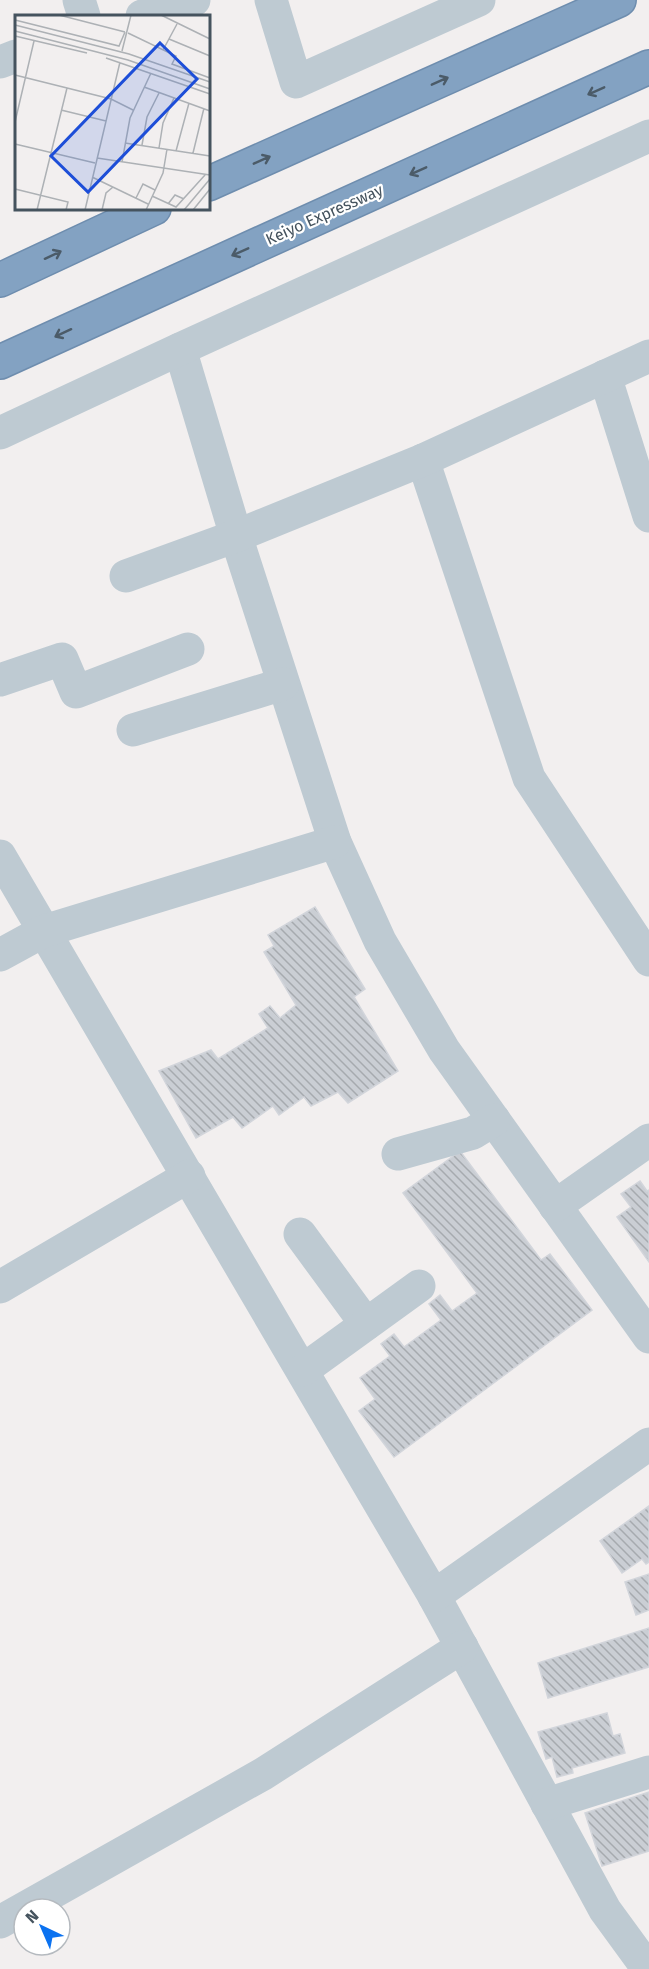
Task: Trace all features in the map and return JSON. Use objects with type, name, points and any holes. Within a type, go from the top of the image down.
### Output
[{"type":"highway","points":[[210,183],[619,0]]},
{"type":"highway","name":"Keiyo Expressway","points":[[0,362],[649,67]]},
{"type":"highway","points":[[0,280],[150,210]]},
{"type":"street","points":[[80,0],[84,15]]},
{"type":"street","points":[[145,15],[194,0]]},
{"type":"street","points":[[271,0],[296,82],[479,0]]},
{"type":"street","points":[[0,62],[15,56]]},
{"type":"street","points":[[0,433],[649,136]]},
{"type":"street","points":[[180,349],[236,536],[335,842],[380,941],[444,1050],[649,1337]]},
{"type":"street","points":[[126,576],[236,536],[423,460],[649,356]]},
{"type":"street","points":[[606,375],[649,516]]},
{"type":"street","points":[[423,460],[529,777],[649,960]]},
{"type":"street","points":[[0,680],[62,659],[76,692],[188,649]]},
{"type":"street","points":[[133,730],[283,684]]},
{"type":"street","points":[[0,955],[44,931],[335,842]]},
{"type":"street","points":[[0,856],[434,1596],[604,1910],[648,1969]]},
{"type":"street","points":[[0,898],[10,915],[44,931]]},
{"type":"street","points":[[398,1154],[473,1133],[494,1120]]},
{"type":"street","points":[[555,1206],[649,1140]]},
{"type":"street","points":[[0,1287],[189,1176]]},
{"type":"street","points":[[300,1234],[366,1324]]},
{"type":"street","points":[[303,1370],[419,1286]]},
{"type":"street","points":[[434,1596],[649,1444]]},
{"type":"street","points":[[0,1922],[263,1774],[462,1647]]},
{"type":"street","points":[[547,1804],[649,1772]]},
{"type":"building","points":[[315,907],[365,989],[354,997],[398,1071],[348,1103],[338,1092],[311,1106],[304,1097],[279,1115],[273,1106],[242,1128],[233,1117],[196,1138],[159,1071],[211,1050],[218,1059],[268,1028],[259,1014],[270,1006],[280,1018],[296,1005],[264,952],[274,946],[268,935]]},
{"type":"building","points":[[460,1151],[541,1260],[550,1254],[592,1310],[394,1457],[359,1411],[375,1399],[360,1378],[390,1356],[381,1344],[394,1334],[404,1347],[441,1320],[429,1304],[440,1295],[452,1311],[477,1293],[403,1193]]},
{"type":"building","points":[[640,1181],[647,1191],[649,1190],[649,1262],[617,1217],[631,1207],[621,1194]]},
{"type":"building","points":[[649,1506],[649,1562],[646,1564],[642,1559],[622,1573],[600,1541]]},
{"type":"building","points":[[649,1574],[649,1610],[636,1615],[625,1582]]},
{"type":"building","points":[[649,1628],[649,1667],[548,1698],[538,1663]]},
{"type":"building","points":[[607,1713],[613,1736],[620,1734],[625,1753],[572,1768],[573,1773],[557,1777],[552,1757],[546,1759],[538,1732]]},
{"type":"building","points":[[649,1792],[649,1851],[602,1866],[585,1813]]}]
